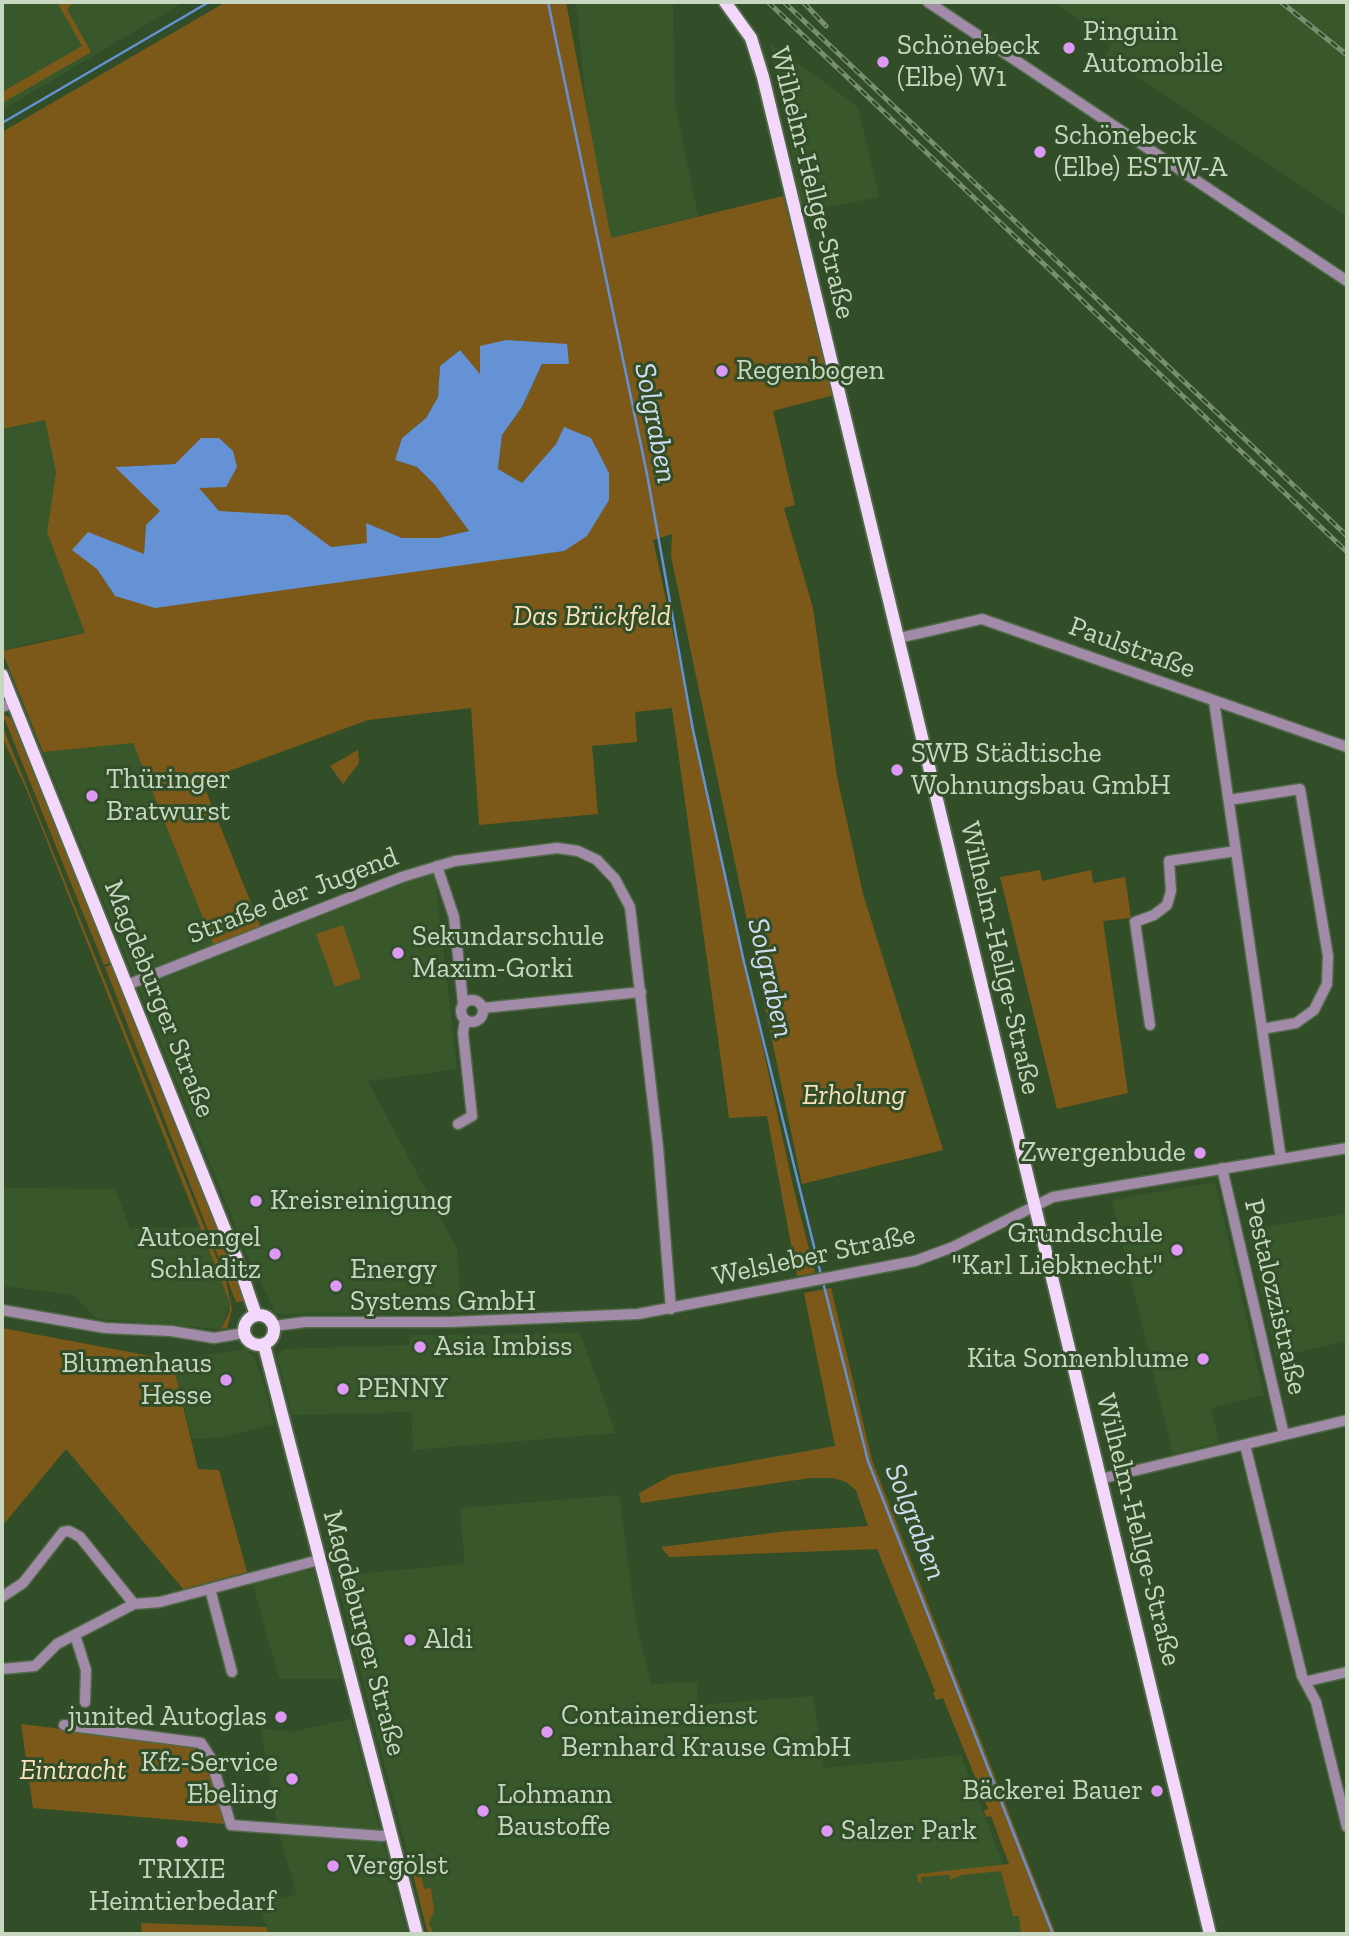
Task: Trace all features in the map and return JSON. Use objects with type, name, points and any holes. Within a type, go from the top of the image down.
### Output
[{"type":"main road","name":"Wilhelm-Hellge-Straße","points":[[725,2],[744,24],[757,56],[1210,1934]]},
{"type":"main road","name":"Magdeburger Straße","points":[[2,675],[7,705],[127,985],[256,1315]]},
{"type":"main road","points":[[256,1315],[267,1317],[274,1326],[272,1339],[264,1345],[250,1343],[244,1333],[246,1323],[256,1315]]},
{"type":"main road","name":"Magdeburger Straße","points":[[264,1345],[417,1934]]},
{"type":"street","points":[[928,2],[1347,281]]},
{"type":"street","name":"Paulstraße","points":[[899,638],[982,619],[1347,747]]},
{"type":"street","points":[[1214,701],[1281,1159]]},
{"type":"street","points":[[1228,800],[1300,789],[1328,956],[1326,984],[1314,1010],[1296,1023],[1262,1029]]},
{"type":"street","name":"Straße der Jugend","points":[[127,985],[402,877],[437,866],[485,855],[557,848],[578,851],[597,860],[620,886],[631,906],[671,1309]]},
{"type":"street","points":[[1150,1025],[1135,922],[1154,915],[1167,905],[1171,891],[1169,861],[1236,850]]},
{"type":"street","name":"Straße der Jugend","points":[[437,866],[454,917],[463,1003],[460,1014],[465,1020],[463,1033],[472,1116],[458,1124]]},
{"type":"street","points":[[483,1009],[641,992]]},
{"type":"street","points":[[463,1003],[475,1000],[483,1009]]},
{"type":"street","points":[[465,1020],[478,1020],[483,1009]]},
{"type":"street","name":"Welsleber Straße","points":[[274,1326],[305,1322],[409,1323],[600,1318],[671,1309],[915,1261],[953,1247],[1034,1206],[1069,1193],[1347,1148]]},
{"type":"street","name":"Pestalozzistraße","points":[[1222,1168],[1284,1435]]},
{"type":"street","points":[[2,1310],[105,1328],[171,1331],[214,1338],[244,1333]]},
{"type":"street","points":[[1100,1479],[1347,1420]]},
{"type":"street","points":[[1245,1445],[1302,1676],[1308,1681],[1347,1827]]},
{"type":"street","points":[[2,1597],[23,1583],[64,1532],[69,1531],[80,1537],[134,1604]]},
{"type":"street","points":[[2,1669],[36,1666],[57,1644],[134,1604],[160,1602],[319,1560]]},
{"type":"street","points":[[210,1589],[232,1672]]},
{"type":"street","points":[[75,1635],[86,1670],[85,1702]]},
{"type":"street","points":[[1308,1681],[1347,1672]]},
{"type":"street","points":[[64,1725],[201,1743],[210,1757],[231,1825],[382,1836],[391,1834]]},
{"type":"shaded area","points":[[2,2],[184,2],[2,110]]},
{"type":"shaded area","points":[[576,2],[673,2],[675,104],[698,216],[611,238],[588,126]]},
{"type":"shaded area","points":[[1054,2],[1347,2],[1347,216],[1105,56],[1113,42]]},
{"type":"shaded area","points":[[770,43],[858,107],[879,197],[803,212]]},
{"type":"shaded area","points":[[45,420],[56,472],[47,532],[85,633],[2,651],[2,429]]},
{"type":"shaded area","points":[[133,743],[216,951],[434,869],[457,1069],[368,1081],[457,1249],[461,1312],[276,1314],[248,1257],[43,752]]},
{"type":"shaded area","points":[[1215,1182],[1264,1395],[1211,1408],[1219,1443],[1173,1454],[1112,1200]]},
{"type":"shaded area","points":[[2,1188],[115,1189],[130,1229],[201,1227],[230,1303],[221,1329],[97,1319],[74,1295],[2,1286]]},
{"type":"shaded area","points":[[1347,1214],[1347,1341],[1276,1357],[1248,1229]]},
{"type":"shaded area","points":[[580,1333],[616,1433],[413,1450],[411,1412],[292,1415],[277,1356],[283,1349],[409,1345],[409,1335]]},
{"type":"shaded area","points":[[245,1349],[253,1356],[262,1378],[274,1424],[224,1437],[192,1439],[172,1360]]},
{"type":"shaded area","points":[[619,1495],[636,1622],[651,1684],[697,1682],[698,1705],[813,1696],[824,1768],[961,1755],[1030,1934],[428,1934],[336,1576],[465,1564],[460,1508]]},
{"type":"shaded area","points":[[305,1570],[314,1572],[341,1679],[279,1679],[253,1584]]},
{"type":"shaded area","points":[[351,1719],[407,1934],[269,1934],[259,1904],[297,1894],[279,1834],[261,1728],[290,1732]]},
{"type":"green space","points":[[57,2],[75,2],[67,9],[91,52],[2,103],[2,92],[82,46]]},
{"type":"green space","points":[[226,2],[566,2],[611,238],[783,196],[834,395],[773,411],[795,505],[784,508],[813,608],[837,777],[863,894],[943,1150],[802,1184],[671,556],[672,534],[653,540],[793,1186],[815,1273],[797,1276],[767,1116],[729,1118],[672,708],[635,712],[637,742],[592,746],[598,814],[479,825],[471,708],[368,720],[202,781],[263,933],[216,951],[133,743],[43,752],[2,651],[85,633],[47,532],[56,472],[45,420],[2,429],[2,132]],"holes":[[[480,346],[542,364],[522,407],[502,435],[498,469],[522,483],[556,444],[564,428],[564,551],[115,596],[97,569],[110,543],[144,554],[146,525],[161,511],[116,467],[175,464],[219,511],[331,547],[368,543],[366,524],[402,538],[438,538],[469,531],[435,485],[417,467],[395,460],[402,438],[426,418],[438,397],[440,366],[460,350],[480,375]]]},
{"type":"green space","points":[[2,713],[14,720],[42,787],[39,790],[43,792],[112,962],[104,965]]},
{"type":"green space","points":[[2,725],[226,1281],[232,1309],[227,1328],[221,1329],[229,1313],[230,1303],[27,791],[2,737]]},
{"type":"green space","points":[[358,750],[359,763],[343,784],[330,766]]},
{"type":"green space","points":[[1040,870],[1042,881],[1091,870],[1093,883],[1125,877],[1131,918],[1103,921],[1128,1093],[1057,1109],[1000,877]]},
{"type":"green space","points":[[343,925],[361,978],[335,987],[316,934]]},
{"type":"green space","points":[[113,964],[232,1262],[245,1301],[236,1302],[105,967]]},
{"type":"green space","points":[[831,1288],[872,1460],[1056,1934],[1021,1934],[1019,1916],[1013,1916],[1001,1871],[962,1875],[950,1880],[949,1875],[921,1877],[921,1883],[918,1882],[917,1874],[1009,1864],[991,1816],[986,1817],[984,1811],[988,1809],[943,1698],[936,1700],[933,1693],[935,1691],[877,1549],[669,1557],[661,1547],[788,1531],[868,1526],[856,1490],[846,1482],[833,1478],[810,1478],[641,1503],[639,1493],[672,1475],[835,1446],[804,1293]]},
{"type":"green space","points":[[2,1328],[172,1360],[198,1469],[219,1470],[247,1572],[183,1589],[66,1449],[2,1526]]},
{"type":"green space","name":"Eintracht","points":[[21,1724],[201,1746],[207,1757],[225,1824],[33,1808]]},
{"type":"green space","points":[[416,1851],[424,1889],[431,1888],[434,1911],[429,1923],[434,1934],[428,1934],[408,1855]]},
{"type":"green space","points":[[141,1923],[266,1927],[269,1934],[142,1934]]},
{"type":"water","points":[[506,340],[567,344],[569,364],[542,364],[522,407],[502,435],[498,469],[522,483],[556,444],[564,427],[591,438],[609,473],[609,500],[587,536],[564,551],[155,608],[115,596],[97,569],[72,550],[88,532],[144,554],[146,525],[160,511],[115,467],[175,464],[201,438],[219,438],[233,451],[237,467],[226,487],[199,488],[219,511],[288,515],[331,547],[367,543],[366,523],[402,538],[438,538],[469,531],[435,485],[417,467],[395,460],[402,438],[426,418],[438,397],[440,366],[460,350],[480,374],[480,346]]},
{"type":"waterway","points":[[2,123],[209,2]]},
{"type":"waterway","name":"Solgraben","points":[[548,2],[647,474],[693,730],[744,962],[821,1275]]},
{"type":"waterway","name":"Solgraben","points":[[823,1282],[868,1461],[1053,1934]]},
{"type":"railway","points":[[768,2],[1347,552]]},
{"type":"railway","points":[[784,2],[1347,536]]},
{"type":"railway","points":[[803,2],[826,26]]},
{"type":"railway","points":[[1281,2],[1347,55]]},
{"type":"place","name":"Pinguin Automobile","points":[[1069,48]]},
{"type":"place","name":"Schönebeck (Elbe) W1","points":[[883,62]]},
{"type":"place","name":"Schönebeck (Elbe) ESTW-A","points":[[1040,152]]},
{"type":"place","name":"Regenbogen","points":[[722,371]]},
{"type":"place","name":"SWB Städtische Wohnungsbau GmbH","points":[[897,770]]},
{"type":"place","name":"Thüringer Bratwurst","points":[[92,796]]},
{"type":"place","name":"Sekundarschule Maxim-Gorki","points":[[398,953]]},
{"type":"place","name":"Zwergenbude","points":[[1200,1153]]},
{"type":"place","name":"Kreisreinigung","points":[[256,1201]]},
{"type":"place","name":"Grundschule \"Karl Liebknecht\"","points":[[1177,1250]]},
{"type":"place","name":"Autoengel Schladitz","points":[[275,1254]]},
{"type":"place","name":"Energy Systems GmbH","points":[[336,1286]]},
{"type":"place","name":"Asia Imbiss","points":[[420,1347]]},
{"type":"place","name":"Kita Sonnenblume","points":[[1203,1359]]},
{"type":"place","name":"Blumenhaus Hesse","points":[[226,1380]]},
{"type":"place","name":"PENNY","points":[[343,1389]]},
{"type":"place","name":"Aldi","points":[[410,1640]]},
{"type":"place","name":"junited Autoglas","points":[[281,1717]]},
{"type":"place","name":"Containerdienst Bernhard Krause GmbH","points":[[547,1732]]},
{"type":"place","name":"Kfz-Service Ebeling","points":[[292,1779]]},
{"type":"place","name":"Bäckerei Bauer","points":[[1157,1791]]},
{"type":"place","name":"Lohmann Baustoffe","points":[[483,1811]]},
{"type":"place","name":"Salzer Park","points":[[827,1831]]},
{"type":"place","name":"TRIXIE Heimtierbedarf","points":[[182,1842]]},
{"type":"place","name":"Vergölst","points":[[333,1866]]},
{"type":"park label","name":"Das Brückfeld","points":[[592,617]]},
{"type":"park label","name":"Erholung","points":[[854,1096]]}]
